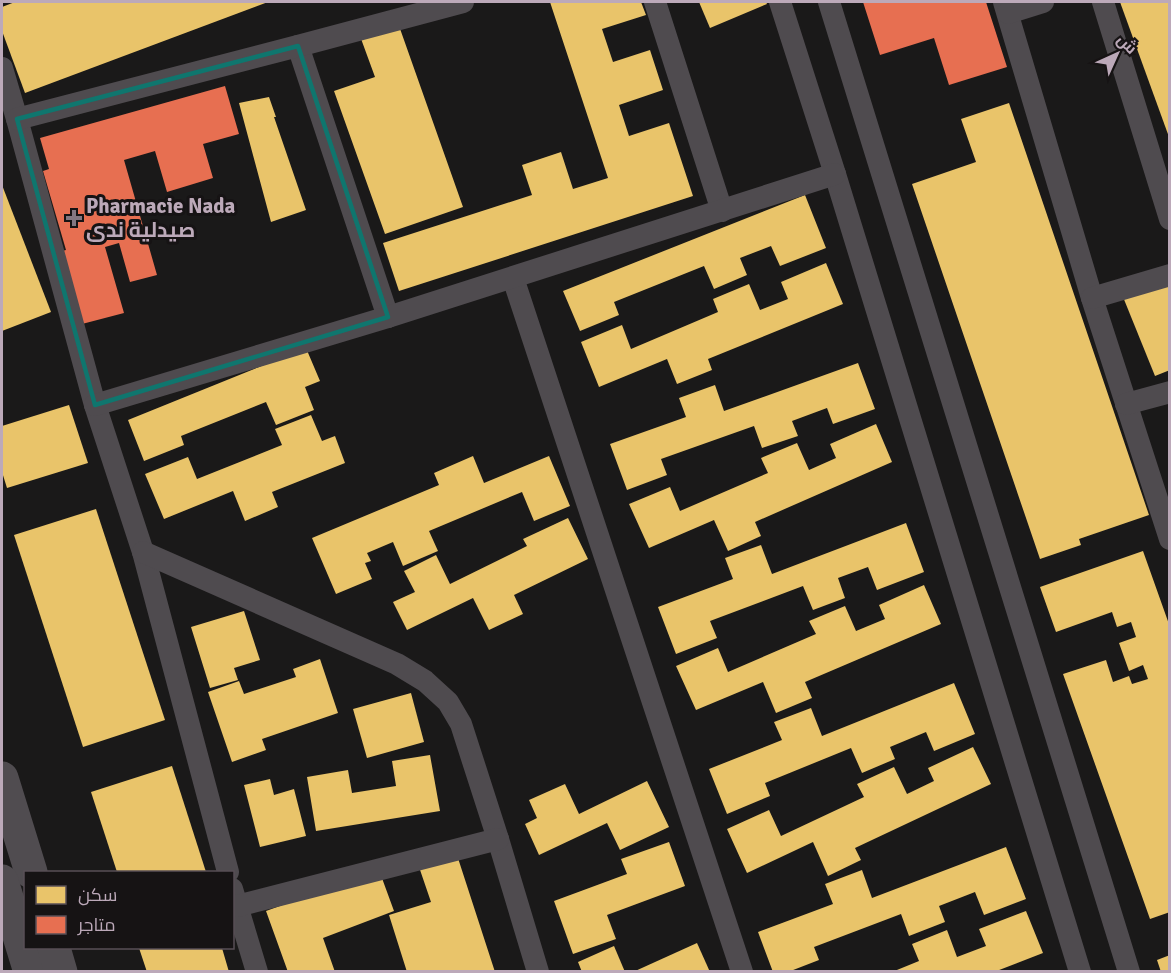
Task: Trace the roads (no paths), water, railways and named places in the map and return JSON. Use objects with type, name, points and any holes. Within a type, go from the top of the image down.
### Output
[{"type":"highway","points":[[2,778],[30,871]]},
{"type":"highway","points":[[2,881],[30,972]]},
{"type":"highway","points":[[54,949],[62,972]]},
{"type":"street","points":[[17,119],[462,2]]},
{"type":"street","points":[[655,2],[722,211]]},
{"type":"street","points":[[780,2],[1080,972]]},
{"type":"street","points":[[829,2],[1129,972]]},
{"type":"street","points":[[1043,2],[1006,7],[1092,298],[1169,533]]},
{"type":"street","points":[[1103,2],[1170,219]]},
{"type":"street","points":[[298,46],[388,317]]},
{"type":"street","points":[[2,68],[95,405],[143,552],[227,871]]},
{"type":"street","points":[[95,405],[513,278],[835,174]]},
{"type":"street","points":[[1092,298],[1170,275]]},
{"type":"street","points":[[513,278],[742,972]]},
{"type":"street","points":[[1126,404],[1170,392]]},
{"type":"street","points":[[143,552],[397,664],[425,681],[447,702],[460,724],[538,972]]},
{"type":"street","points":[[257,972],[235,897],[498,839]]},
{"type":"place","name":"Pharmacie Nada صيدلية ندى","points":[[74,218]]}]
